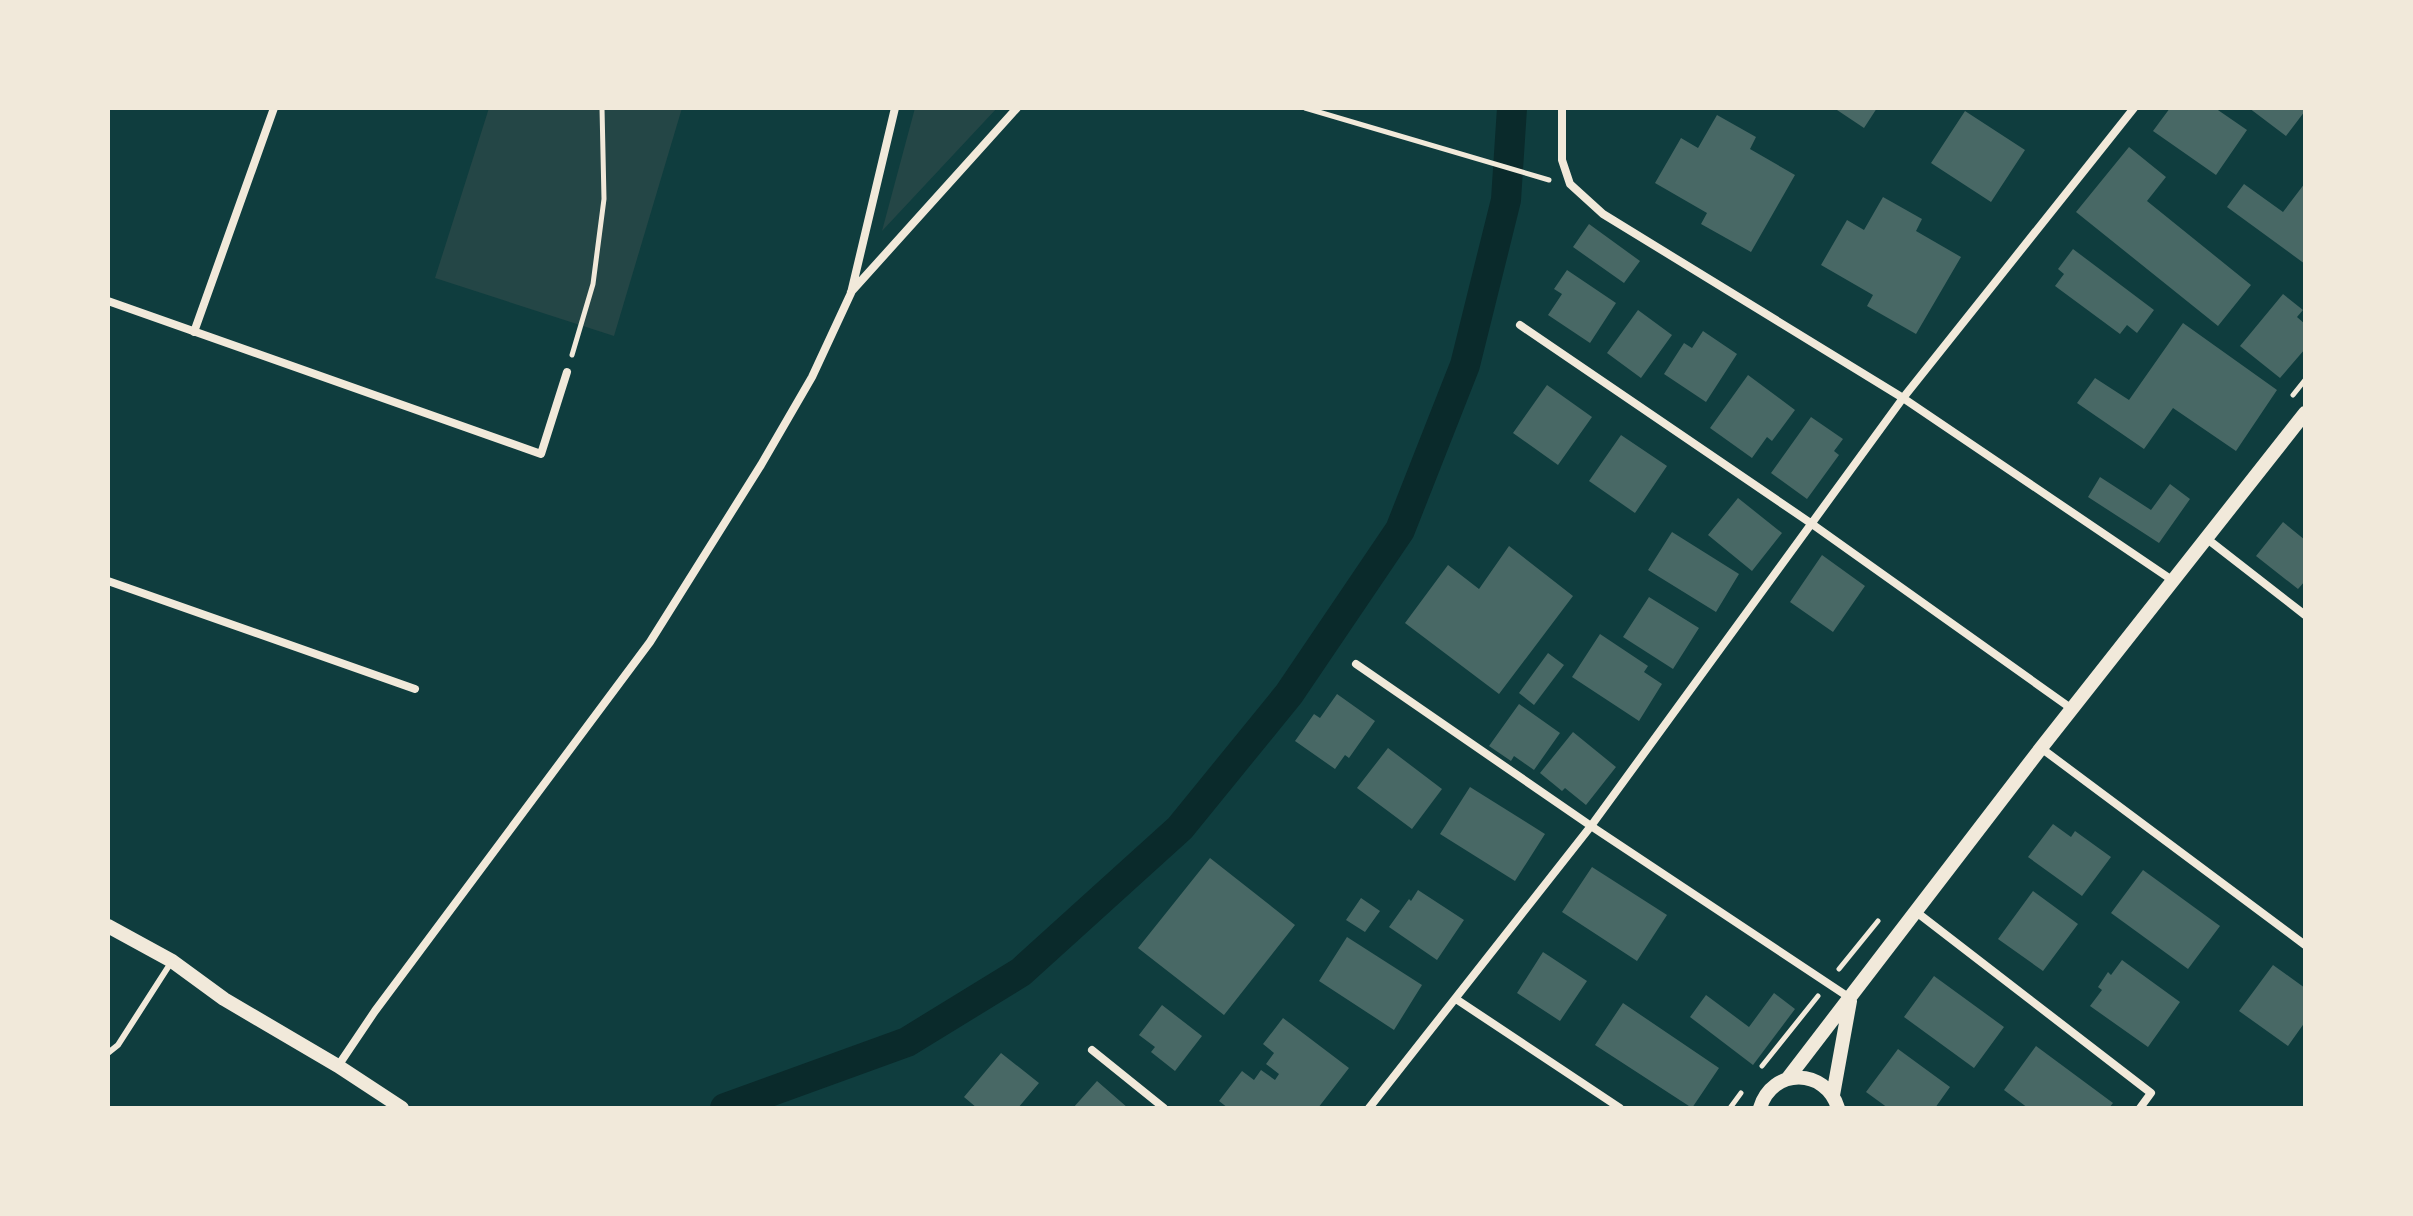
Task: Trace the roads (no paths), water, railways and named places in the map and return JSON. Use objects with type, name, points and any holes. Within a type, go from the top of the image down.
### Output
[{"type":"street","points":[[194,332],[274,108]]},
{"type":"street","points":[[338,1066],[375,1011],[650,642],[761,465],[812,377],[851,293],[895,108]]},
{"type":"street","points":[[851,293],[1017,108]]},
{"type":"street","points":[[1562,108],[1562,160],[1570,184],[1603,214],[1903,398],[2172,580]]},
{"type":"street","points":[[1369,1108],[1591,826],[1903,398],[2134,108]]},
{"type":"street","points":[[108,301],[541,454],[567,372]]},
{"type":"street","points":[[1520,325],[1812,524],[2072,709]]},
{"type":"street","points":[[1788,1078],[2041,748],[2305,413]]},
{"type":"street","points":[[2206,537],[2305,615]]},
{"type":"street","points":[[108,581],[415,689]]},
{"type":"street","points":[[1356,664],[1591,826],[1851,998]]},
{"type":"street","points":[[2041,748],[2305,945]]},
{"type":"street","points":[[1915,911],[2151,1093],[2140,1108]]},
{"type":"street","points":[[108,926],[172,961],[224,999],[402,1108]]},
{"type":"street","points":[[1836,1102],[1851,998]]},
{"type":"street","points":[[1456,999],[1620,1108]]},
{"type":"street","points":[[1092,1050],[1164,1108]]},
{"type":"street","points":[[1760,1108],[1768,1091],[1777,1083],[1801,1076],[1824,1086],[1836,1102]]},
{"type":"lane","points":[[108,1053],[118,1045],[172,961]]},
{"type":"waterway","points":[[725,1108],[907,1042],[1021,972],[1180,828],[1289,694],[1400,530],[1465,365],[1506,200],[1512,108]]}]
